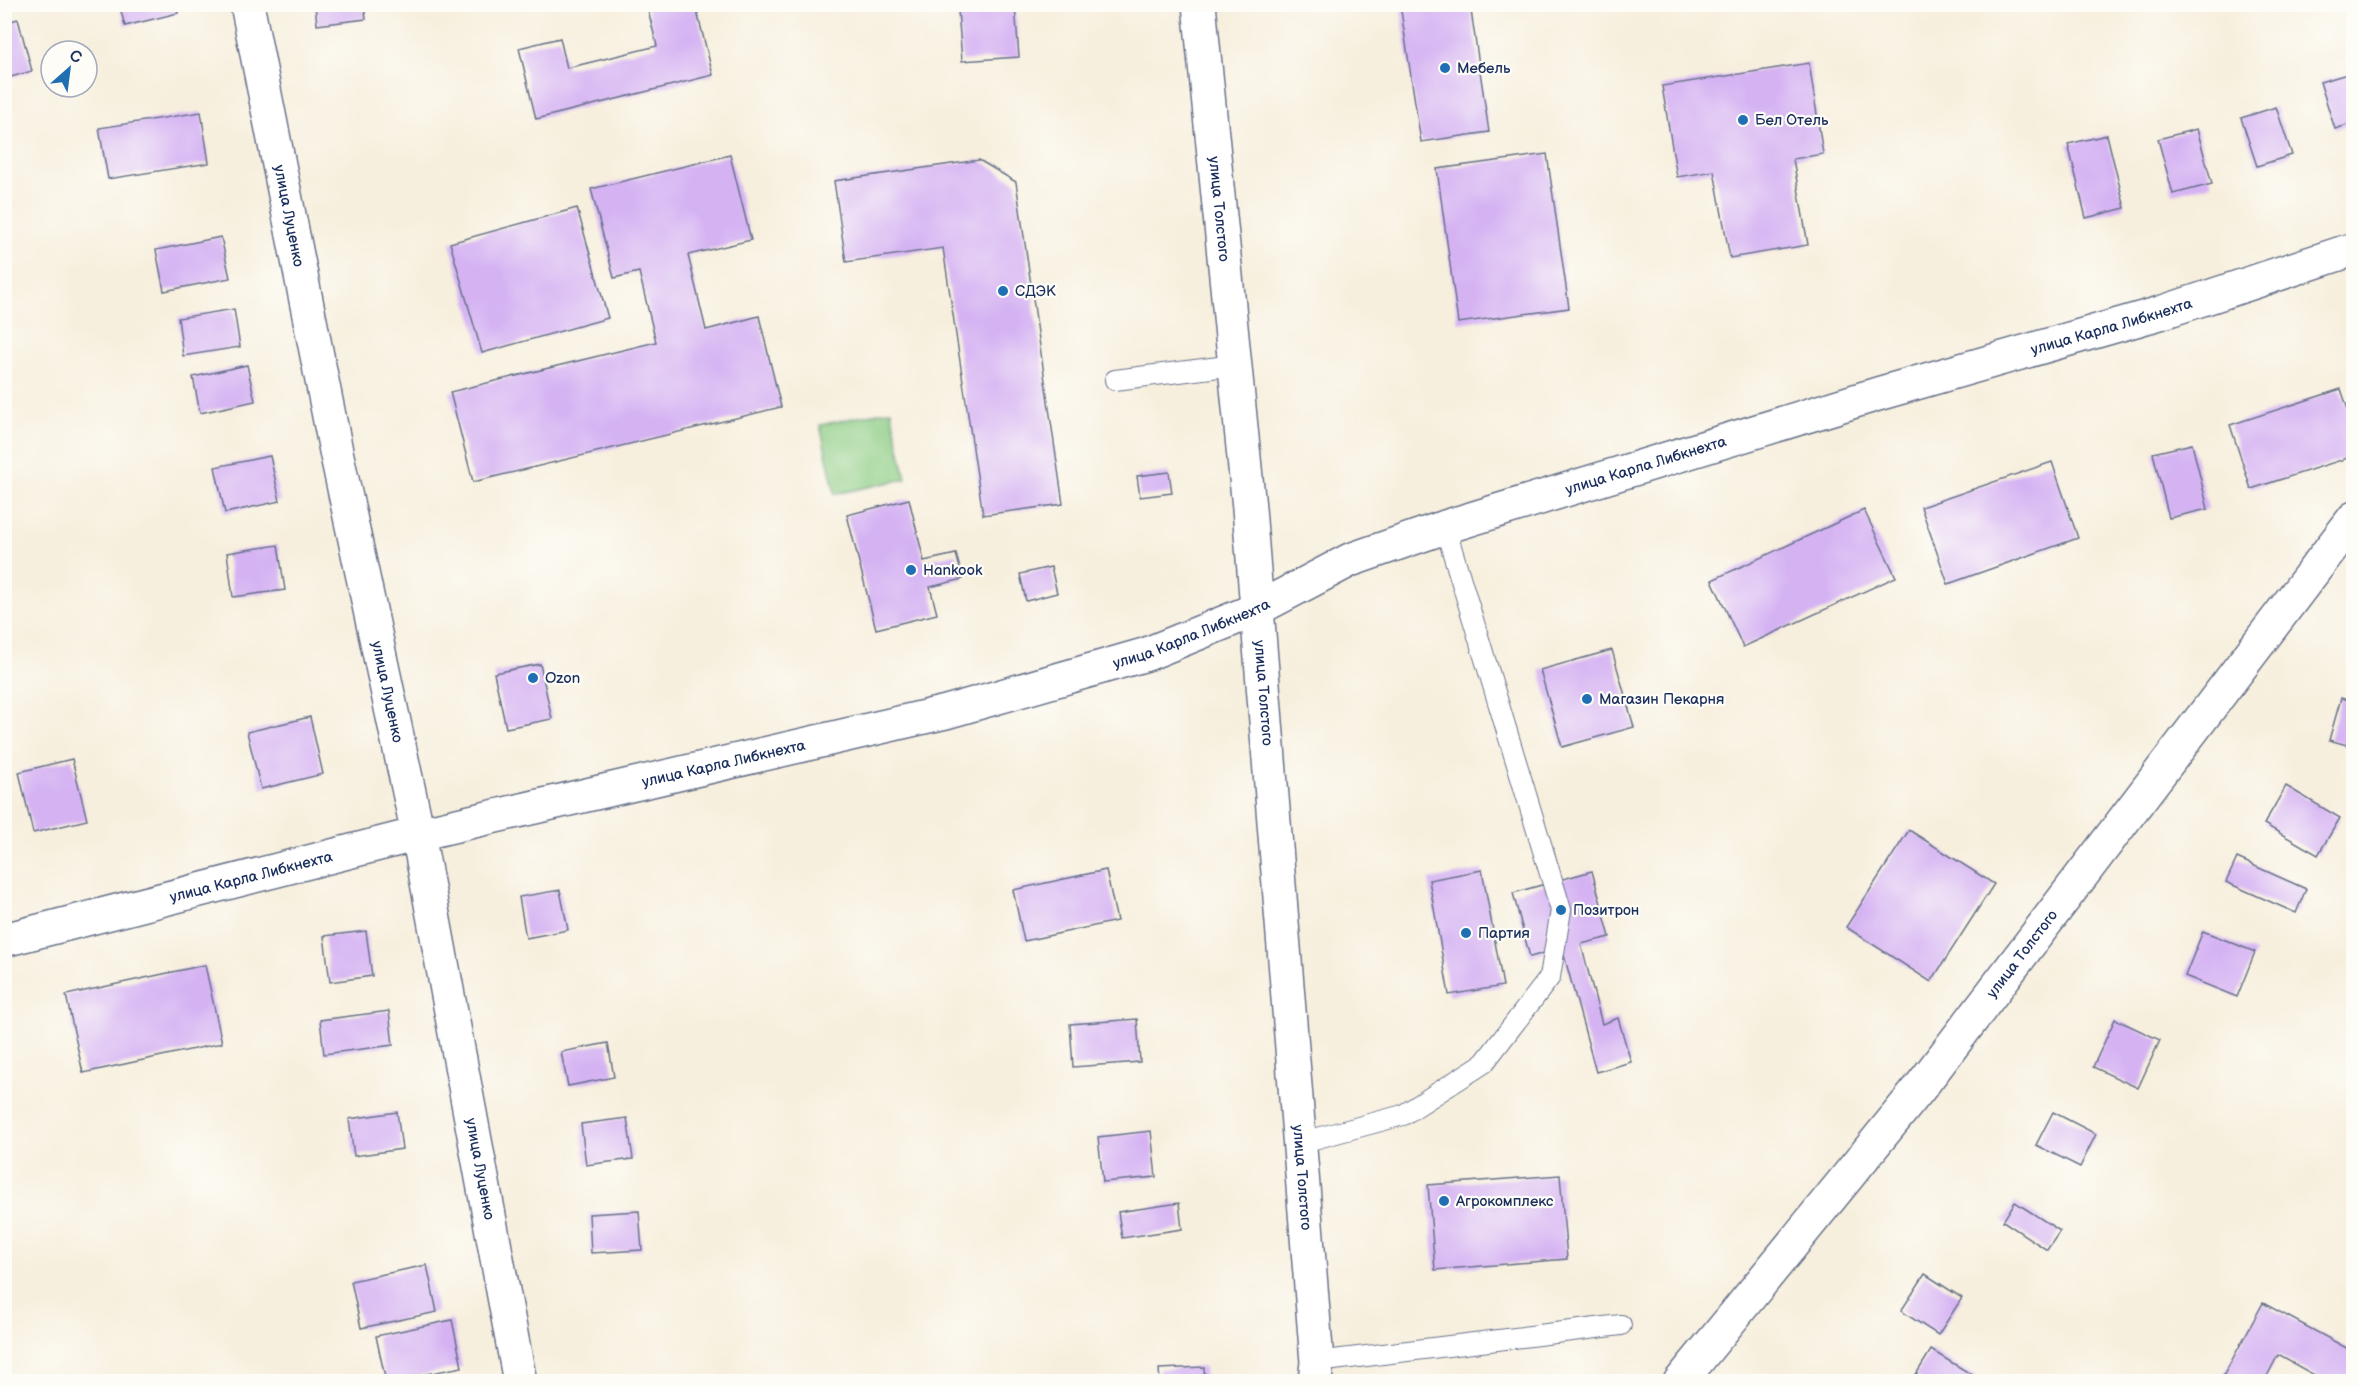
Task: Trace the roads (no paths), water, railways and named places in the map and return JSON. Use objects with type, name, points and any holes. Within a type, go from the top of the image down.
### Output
[{"type":"street","name":"улица Луценко","points":[[247,4],[336,451],[418,834],[520,1382]]},
{"type":"street","name":"улица Толстого","points":[[1202,5],[1249,508],[1255,610],[1316,1372]]},
{"type":"street","name":"улица Карла Либкнехта","points":[[4,940],[418,834],[946,712],[1147,654],[1255,610],[1350,560],[1445,527],[1881,393],[2160,313],[2354,249]]},
{"type":"street","name":"улица Толстого","points":[[1680,1382],[1919,1089],[2354,518]]},
{"type":"lane","points":[[1115,380],[1234,365]]},
{"type":"lane","points":[[1299,1143],[1402,1115],[1484,1063],[1550,977],[1561,910],[1445,527]]},
{"type":"lane","points":[[1316,1372],[1621,1325]]},
{"type":"place","name":"Мебель","points":[[1445,68]]},
{"type":"place","name":"Бел Отель","points":[[1743,120]]},
{"type":"place","name":"СДЭК","points":[[1003,291]]},
{"type":"place","name":"Hankook","points":[[911,570]]},
{"type":"place","name":"Ozon","points":[[533,678]]},
{"type":"place","name":"Магазин Пекарня","points":[[1587,699]]},
{"type":"place","name":"Позитрон","points":[[1561,910]]},
{"type":"place","name":"Партия","points":[[1466,933]]},
{"type":"place","name":"Агрокомплекс","points":[[1444,1201]]}]
